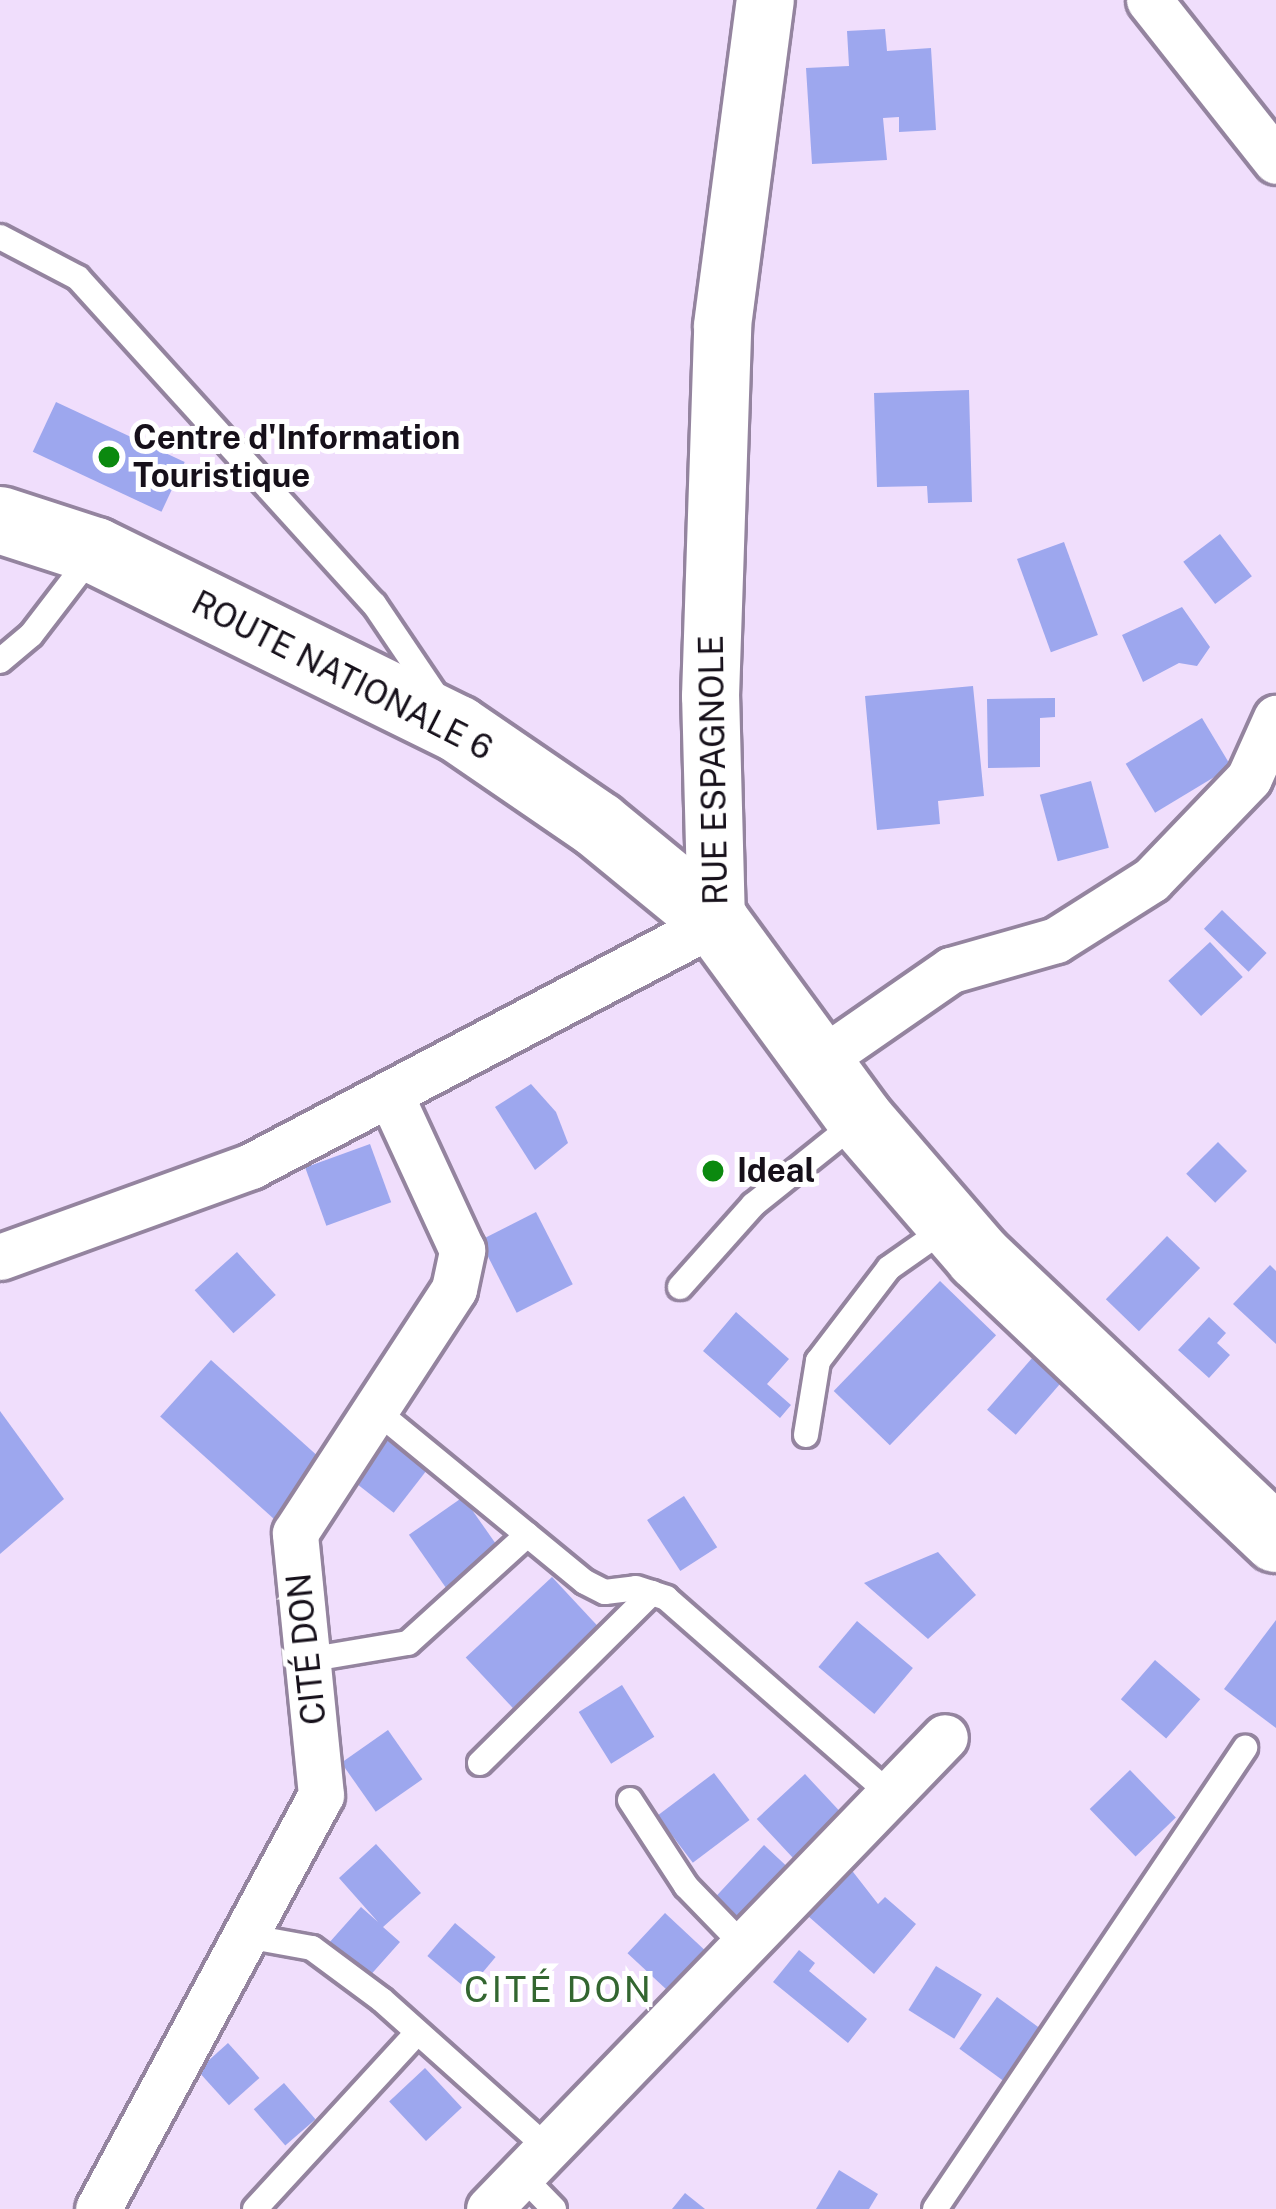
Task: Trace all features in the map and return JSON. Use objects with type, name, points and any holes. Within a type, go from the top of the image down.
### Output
[{"type":"main road","name":"ROUTE NATIONALE 6","points":[[0,520],[96,550],[458,729],[598,825],[716,922]]},
{"type":"main road","name":"RUE ESPAGNOLE","points":[[716,922],[860,1119],[951,1225],[1276,1539]]},
{"type":"street","name":"RUE ESPAGNOLE","points":[[716,922],[710,696],[722,325],[765,0]]},
{"type":"street","points":[[1150,0],[1276,161]]},
{"type":"street","points":[[818,1062],[951,970],[1056,940],[1150,880],[1250,778],[1276,718]]},
{"type":"street","points":[[0,1257],[251,1166],[716,922]]},
{"type":"street","name":"CITÉ DON","points":[[98,2209],[321,1795],[295,1533],[379,1413],[454,1289],[462,1250],[391,1096]]},
{"type":"street","points":[[489,2209],[543,2179],[746,1948],[945,1737]]},
{"type":"lane","points":[[0,237],[78,278],[374,604],[458,729]]},
{"type":"lane","points":[[0,661],[31,635],[96,550]]},
{"type":"lane","points":[[680,1287],[753,1205],[860,1119]]},
{"type":"lane","points":[[806,1435],[818,1361],[890,1268],[951,1225]]},
{"type":"lane","points":[[379,1413],[527,1535],[605,1592],[652,1594],[891,1795]]},
{"type":"lane","points":[[308,1660],[409,1643],[527,1535]]},
{"type":"lane","points":[[480,1763],[652,1594]]},
{"type":"lane","points":[[934,2209],[1245,1748]]},
{"type":"lane","points":[[630,1801],[686,1886],[746,1948]]},
{"type":"lane","points":[[246,1936],[312,1948],[415,2035],[543,2179]]},
{"type":"lane","points":[[255,2209],[415,2035]]},
{"type":"building","points":[[885,29],[887,51],[931,48],[936,130],[899,132],[899,117],[883,118],[887,160],[812,164],[806,68],[849,66],[847,31]]},
{"type":"building","points":[[969,390],[972,502],[928,503],[927,486],[877,487],[874,393]]},
{"type":"building","name":"Centre d'Information Touristique","points":[[56,402],[185,462],[161,512],[33,452]]},
{"type":"building","points":[[1220,534],[1252,576],[1215,604],[1183,562]]},
{"type":"building","points":[[1064,542],[1098,635],[1051,652],[1017,559]]},
{"type":"building","points":[[1182,607],[1210,647],[1197,666],[1179,663],[1143,682],[1122,635]]},
{"type":"building","points":[[973,686],[984,796],[938,801],[940,824],[877,830],[865,696]]},
{"type":"building","points":[[1055,698],[1055,717],[1040,718],[1040,767],[988,768],[987,699]]},
{"type":"building","points":[[1202,718],[1231,767],[1155,813],[1126,764]]},
{"type":"building","points":[[1091,781],[1109,848],[1058,861],[1040,795]]},
{"type":"building","points":[[1222,910],[1267,953],[1249,972],[1204,929]]},
{"type":"building","points":[[1210,942],[1243,977],[1201,1016],[1168,981]]},
{"type":"building","points":[[531,1084],[556,1112],[568,1143],[535,1170],[495,1107]]},
{"type":"building","points":[[1218,1142],[1247,1171],[1215,1203],[1186,1174]]},
{"type":"building","points":[[370,1144],[391,1202],[326,1226],[305,1168]]},
{"type":"building","points":[[536,1212],[573,1284],[517,1313],[480,1241]]},
{"type":"building","points":[[1167,1236],[1200,1268],[1139,1331],[1106,1299]]},
{"type":"building","points":[[237,1252],[276,1295],[233,1333],[195,1290]]},
{"type":"building","points":[[1270,1265],[1276,1271],[1276,1344],[1233,1304]]},
{"type":"building","points":[[940,1281],[996,1335],[890,1445],[834,1391]]},
{"type":"building","points":[[736,1312],[789,1359],[767,1384],[791,1405],[780,1418],[703,1351]]},
{"type":"building","points":[[1209,1317],[1226,1333],[1217,1343],[1230,1355],[1209,1378],[1178,1350]]},
{"type":"building","points":[[1033,1357],[1062,1382],[1016,1435],[987,1410]]},
{"type":"building","points":[[211,1360],[334,1471],[284,1528],[160,1416]]},
{"type":"building","points":[[0,1411],[64,1499],[0,1554]]},
{"type":"building","points":[[383,1437],[426,1471],[394,1513],[350,1479]]},
{"type":"building","points":[[684,1496],[717,1547],[680,1571],[647,1520]]},
{"type":"building","points":[[463,1497],[501,1551],[447,1589],[409,1535]]},
{"type":"building","points":[[938,1552],[976,1595],[928,1639],[864,1583]]},
{"type":"building","points":[[552,1577],[599,1627],[513,1708],[466,1657]]},
{"type":"building","points":[[1276,1620],[1276,1728],[1224,1689]]},
{"type":"building","points":[[857,1621],[913,1668],[874,1714],[818,1667]]},
{"type":"building","points":[[1155,1660],[1200,1699],[1166,1739],[1121,1699]]},
{"type":"building","points":[[622,1685],[654,1737],[611,1764],[579,1712]]},
{"type":"building","points":[[388,1730],[422,1779],[376,1812],[341,1763]]},
{"type":"building","points":[[1130,1770],[1176,1817],[1136,1856],[1090,1809]]},
{"type":"building","points":[[714,1773],[750,1820],[693,1863],[657,1816]]},
{"type":"building","points":[[805,1774],[852,1824],[804,1869],[757,1819]]},
{"type":"building","points":[[376,1844],[421,1893],[383,1927],[400,1942],[367,1979],[328,1944],[361,1907],[378,1922],[339,1878]]},
{"type":"building","points":[[764,1845],[800,1878],[748,1934],[712,1901]]},
{"type":"building","points":[[850,1868],[878,1904],[885,1897],[916,1924],[874,1974],[808,1916]]},
{"type":"building","points":[[665,1913],[720,1964],[682,2004],[627,1953]]},
{"type":"building","points":[[455,1923],[496,1957],[468,1990],[427,1956]]},
{"type":"building","points":[[799,1950],[815,1963],[809,1971],[867,2019],[848,2043],[773,1982]]},
{"type":"building","points":[[936,1966],[982,1995],[954,2039],[908,2010]]},
{"type":"building","points":[[997,1997],[1042,2030],[1005,2082],[959,2049]]},
{"type":"building","points":[[228,2043],[259,2078],[229,2105],[198,2070]]},
{"type":"building","points":[[425,2068],[462,2107],[426,2141],[389,2101]]},
{"type":"building","points":[[284,2083],[315,2119],[285,2145],[254,2109]]},
{"type":"building","points":[[839,2170],[878,2194],[869,2209],[816,2209]]},
{"type":"building","points":[[685,2193],[705,2209],[672,2209]]},
{"type":"place","name":"Centre d'Information Touristique","points":[[109,457]]},
{"type":"place","name":"Ideal","points":[[713,1171]]},
{"type":"district","name":"CITÉ DON","points":[[559,1990]]}]
